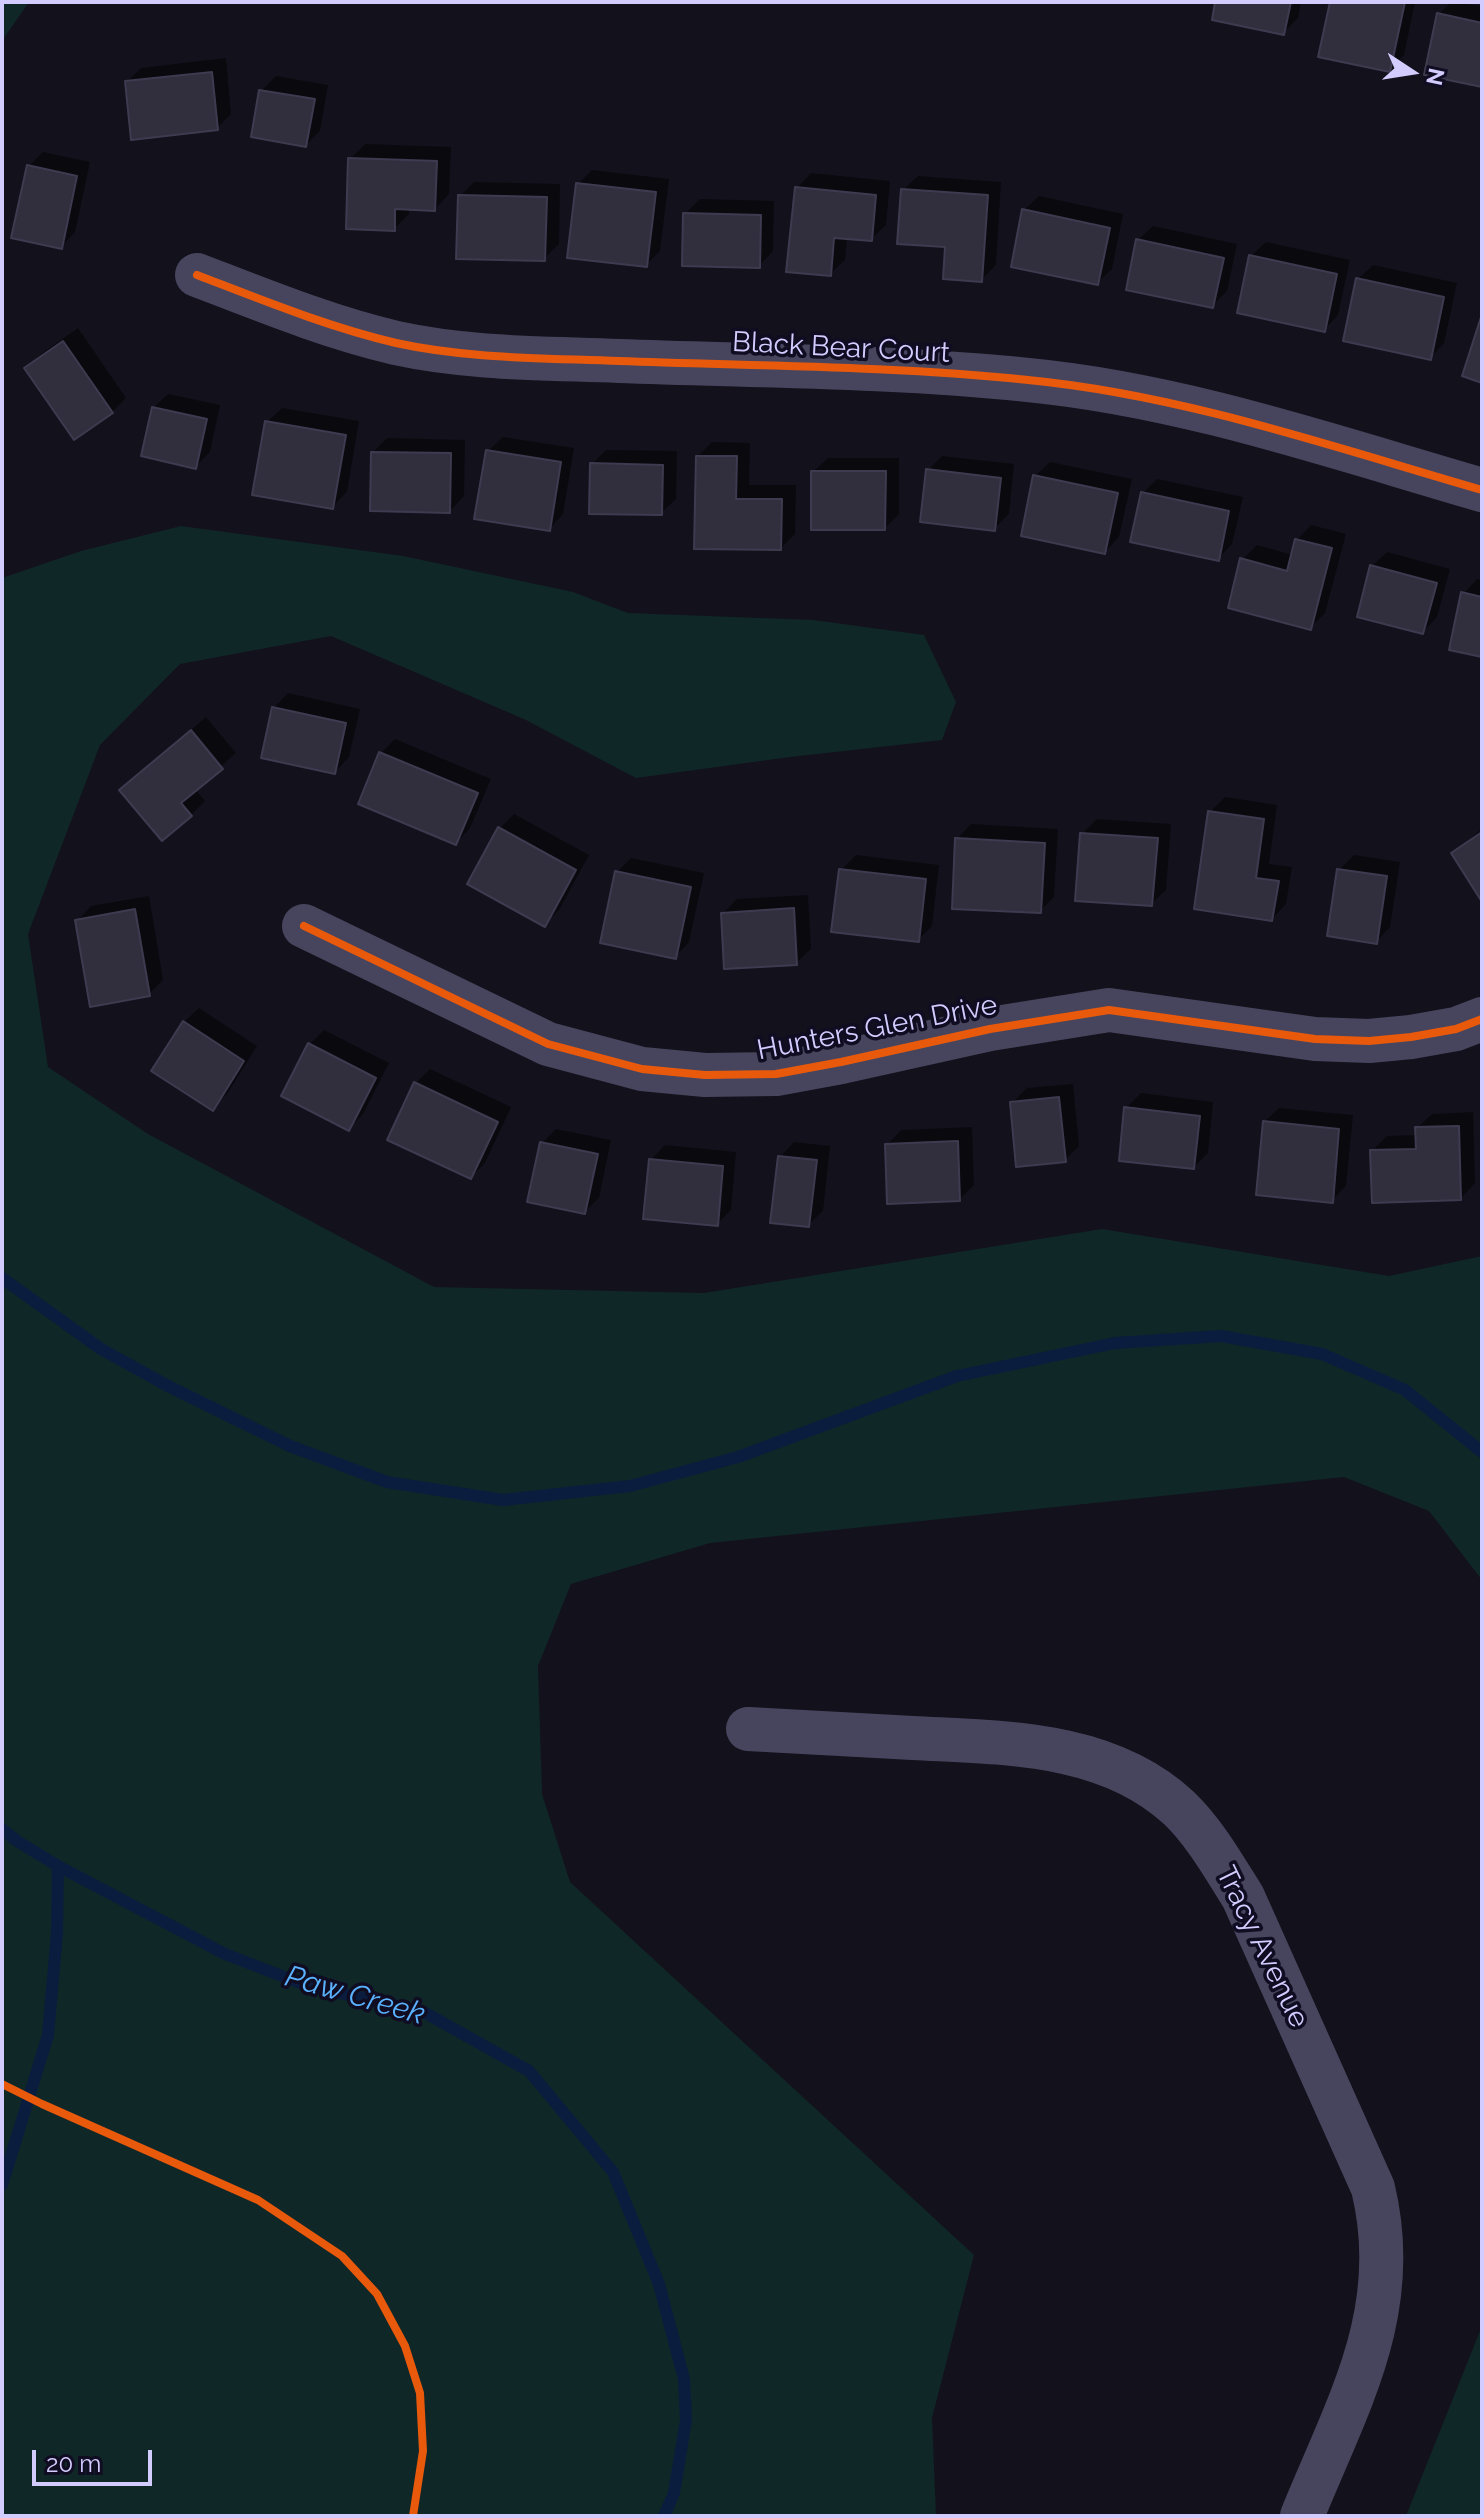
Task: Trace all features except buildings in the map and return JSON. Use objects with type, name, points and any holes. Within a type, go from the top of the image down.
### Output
[{"type":"street","name":"Black Bear Court","points":[[197,275],[286,310],[397,343],[489,356],[897,371],[1029,380],[1138,396],[1242,421],[1482,490]]},
{"type":"street","name":"Hunters Glen Drive","points":[[304,926],[548,1044],[642,1069],[705,1075],[776,1074],[990,1029],[1109,1010],[1315,1039],[1369,1041],[1456,1029],[1482,1019]]},
{"type":"street","name":"Tracy Avenue","points":[[748,1729],[1006,1743],[1056,1749],[1103,1763],[1143,1781],[1179,1808],[1219,1857],[1243,1897],[1373,2188],[1379,2215],[1382,2256],[1377,2320],[1367,2355],[1302,2516]]},
{"type":"green space","points":[[2,2],[29,2],[2,41]]},
{"type":"green space","points":[[181,526],[403,556],[573,592],[628,613],[813,620],[924,635],[956,702],[942,740],[636,778],[526,720],[331,636],[180,664],[100,745],[28,934],[48,1067],[148,1134],[434,1287],[704,1293],[1102,1229],[1389,1276],[1482,1256],[1482,1580],[1429,1511],[1344,1477],[710,1543],[571,1584],[538,1666],[542,1794],[570,1882],[974,2255],[932,2418],[936,2516],[2,2516],[2,578],[81,551]]},
{"type":"green space","points":[[1482,2326],[1482,2516],[1406,2516]]},
{"type":"waterway","points":[[2,1278],[101,1349],[290,1446],[387,1482],[503,1500],[630,1486],[738,1457],[957,1376],[1115,1343],[1221,1336],[1322,1354],[1405,1390],[1482,1452]]},
{"type":"waterway","name":"Paw Creek","points":[[2,1829],[58,1866],[225,1954],[308,1986],[422,2011],[529,2071],[613,2172],[659,2284],[684,2379],[686,2420],[674,2493],[664,2516]]},
{"type":"waterway","points":[[2,2185],[48,2035],[57,1933],[58,1866]]},
{"type":"cycle path","points":[[197,275],[345,329],[396,343],[451,352],[535,358],[926,372],[1086,387],[1257,424],[1482,490]]},
{"type":"cycle path","points":[[304,926],[548,1044],[642,1069],[705,1075],[776,1074],[990,1029],[1109,1010],[1315,1039],[1369,1041],[1456,1029],[1482,1019]]},
{"type":"cycle path","points":[[2,2084],[258,2200],[342,2256],[377,2294],[405,2346],[420,2393],[423,2451],[413,2516]]}]
